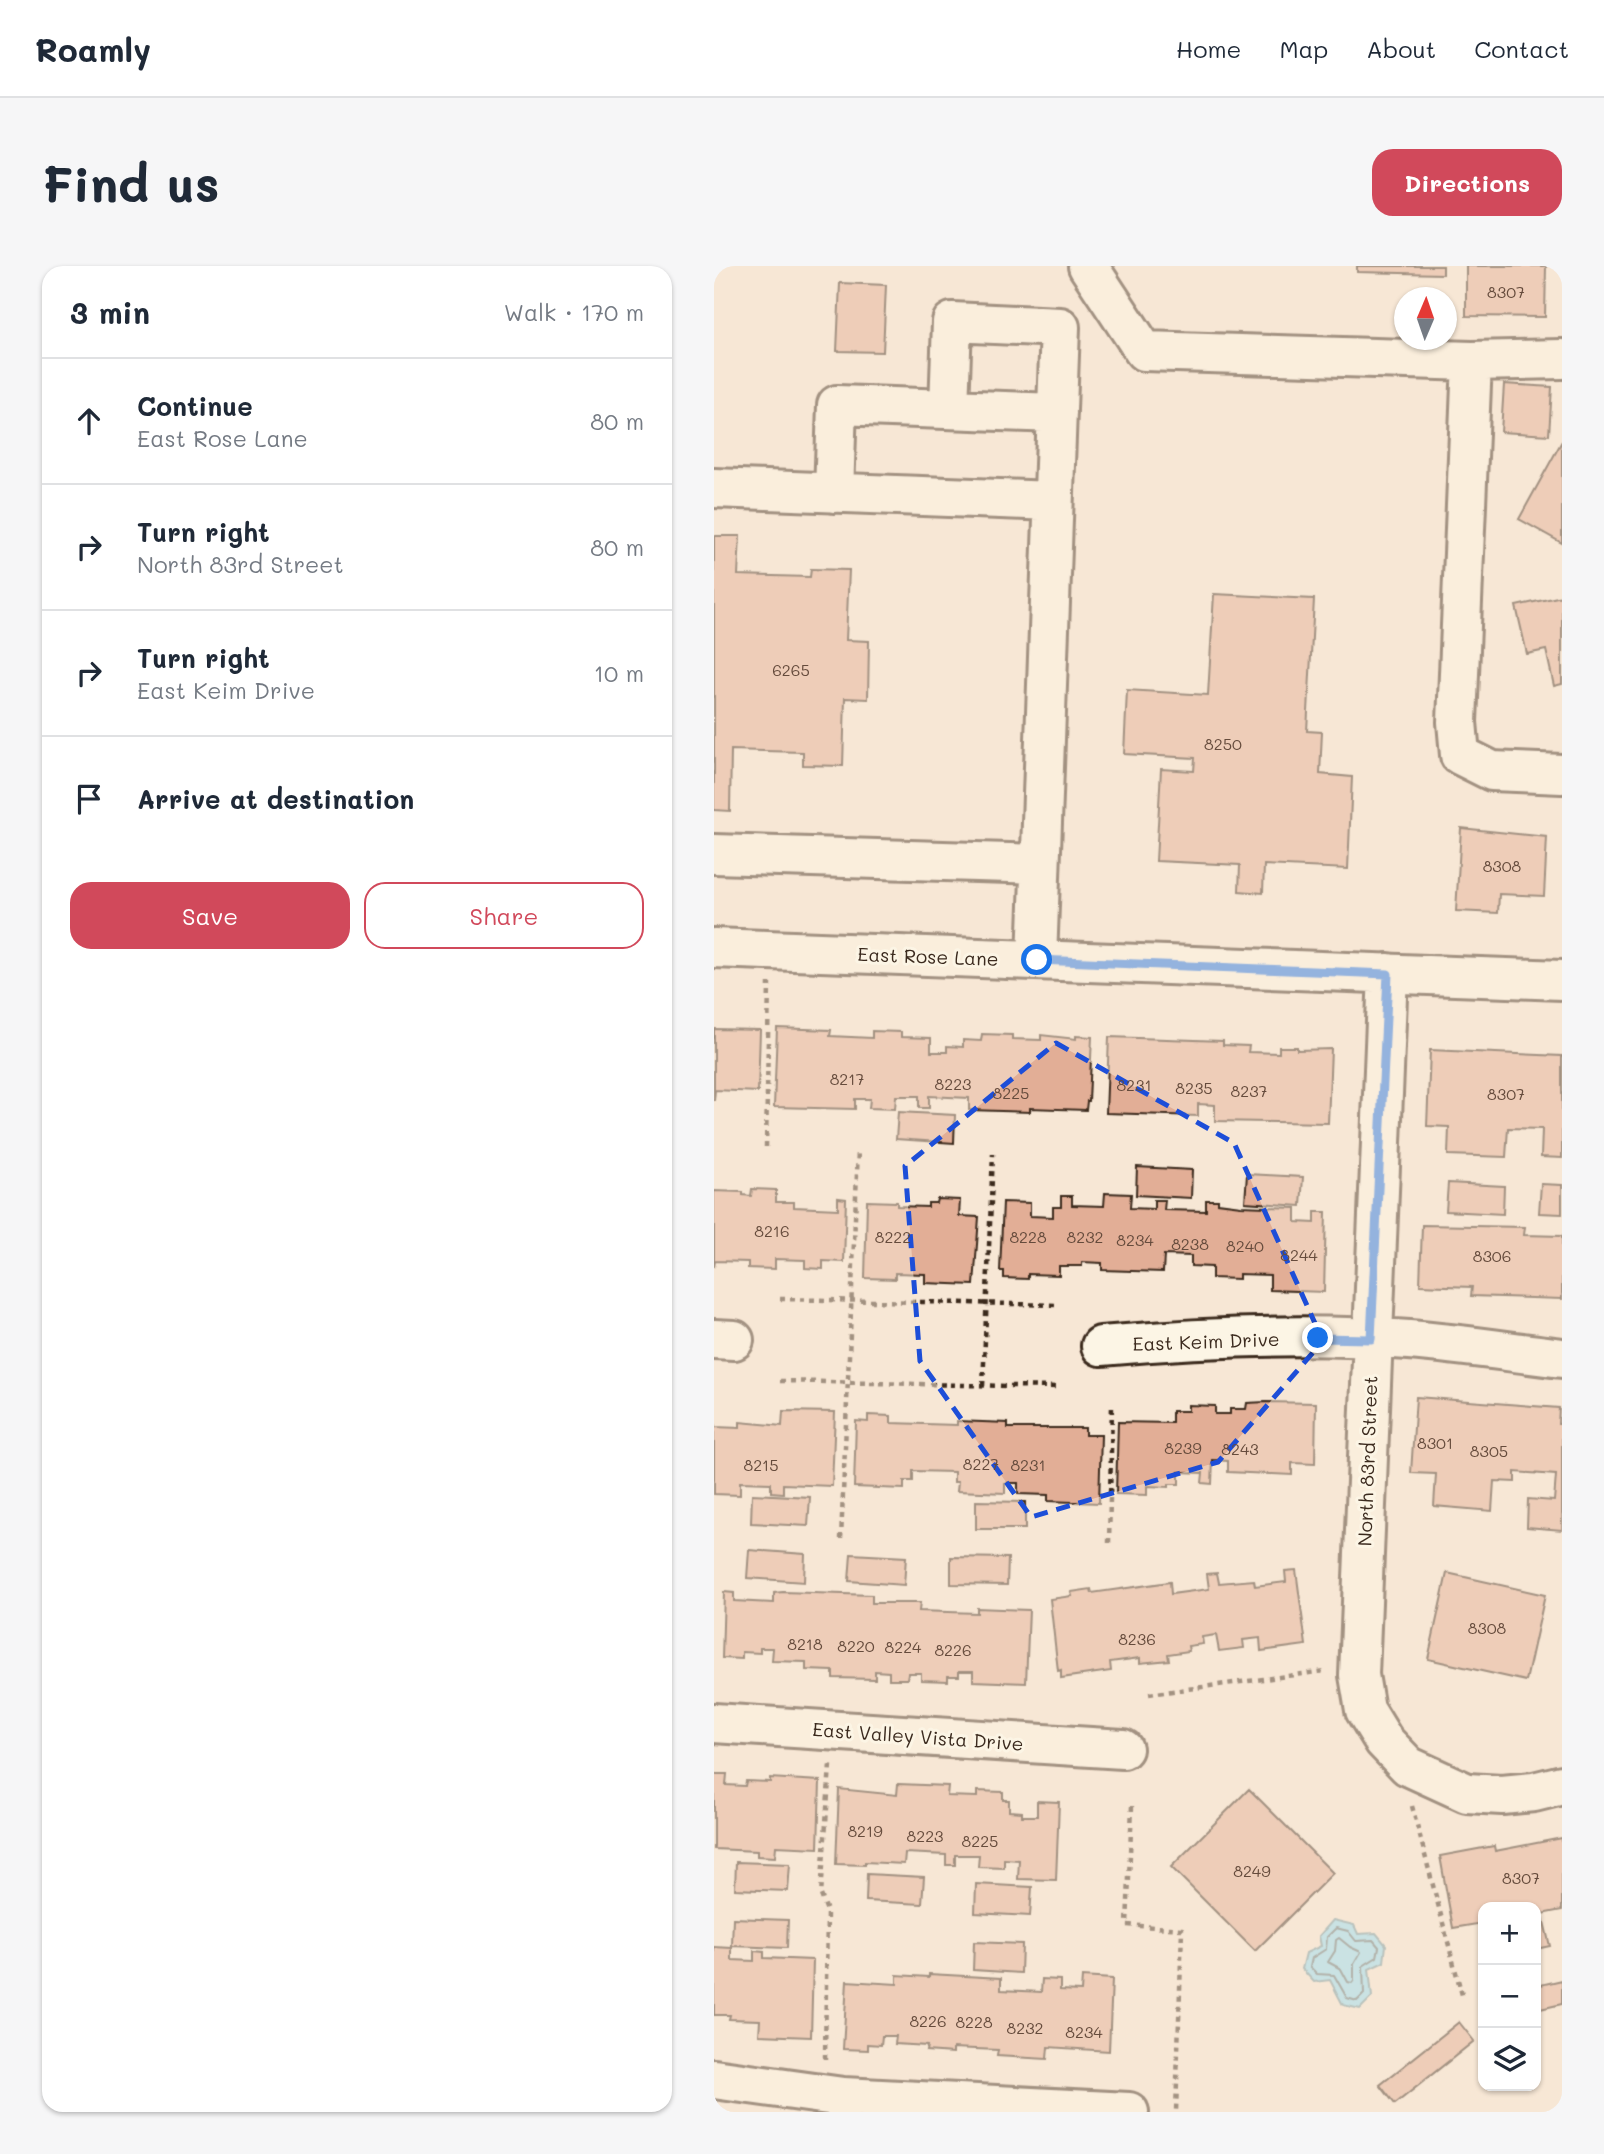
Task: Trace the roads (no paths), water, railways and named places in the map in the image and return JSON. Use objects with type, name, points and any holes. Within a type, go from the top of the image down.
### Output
[{"type":"street","points":[[1088,266],[1144,351],[1472,361],[1562,359]]},
{"type":"street","points":[[949,409],[952,322],[1060,327],[1037,960]]},
{"type":"street","points":[[1472,361],[1457,722],[1460,755],[1492,771],[1562,774]]},
{"type":"street","points":[[834,493],[837,405],[1056,413]]},
{"type":"street","points":[[714,488],[1054,501]]},
{"type":"street","points":[[714,854],[1040,864]]},
{"type":"street","name":"East Rose Lane","points":[[714,948],[1562,980]]},
{"type":"street","name":"North 83rd Street","points":[[1388,974],[1359,1675],[1365,1710],[1410,1784],[1467,1793],[1502,1795],[1534,1792],[1562,1785]]},
{"type":"street","name":"East Keim Drive","points":[[1101,1346],[1182,1340],[1410,1340],[1562,1359]]},
{"type":"street","name":"East Valley Vista Drive","points":[[714,1723],[1123,1749]]},
{"type":"street","points":[[714,2079],[843,2097],[1129,2112]]},
{"type":"water","points":[[1333,1920],[1354,1925],[1358,1934],[1376,1933],[1386,1945],[1384,1962],[1369,1969],[1372,1997],[1360,2009],[1343,2005],[1330,1980],[1314,1982],[1302,1969],[1306,1953],[1321,1946],[1319,1936]]}]
